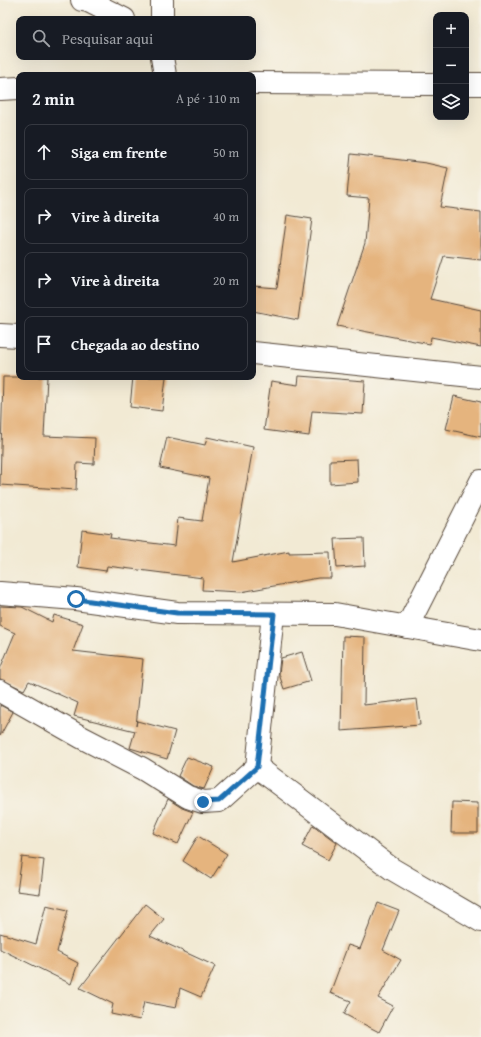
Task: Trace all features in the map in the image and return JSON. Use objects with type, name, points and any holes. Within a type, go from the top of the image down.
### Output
[{"type":"street","points":[[82,0],[88,1],[118,16]]},
{"type":"street","points":[[162,0],[162,16]]},
{"type":"street","points":[[162,60],[164,72]]},
{"type":"street","points":[[256,83],[433,84]]},
{"type":"street","points":[[469,84],[481,84]]},
{"type":"street","points":[[0,89],[16,88]]},
{"type":"street","points":[[0,335],[16,336]]},
{"type":"street","points":[[256,353],[481,377]]},
{"type":"street","points":[[407,627],[481,481]]},
{"type":"street","points":[[0,593],[76,599],[177,613],[335,614],[481,640]]},
{"type":"street","points":[[0,691],[81,737],[143,769],[188,797],[203,802],[219,801],[257,767],[274,614]]},
{"type":"street","points":[[257,767],[392,869],[481,921]]},
{"type":"building","points":[[351,154],[426,163],[448,168],[440,207],[481,212],[481,260],[444,256],[430,299],[481,310],[481,347],[431,337],[430,344],[337,326],[365,243],[369,198],[347,196]]},
{"type":"building","points":[[287,215],[312,219],[298,320],[256,312],[256,286],[277,288]]},
{"type":"building","points":[[299,376],[365,381],[363,414],[312,411],[309,436],[264,430],[271,381],[298,385]]},
{"type":"building","points":[[3,377],[16,377],[16,380],[47,380],[44,436],[95,438],[94,464],[77,463],[76,490],[0,485]]},
{"type":"building","points":[[133,380],[166,380],[162,411],[130,407]]},
{"type":"building","points":[[454,396],[481,402],[481,437],[446,429]]},
{"type":"building","points":[[167,437],[205,445],[207,437],[253,447],[233,562],[289,551],[289,553],[330,552],[331,578],[318,578],[241,592],[202,590],[203,578],[107,566],[106,571],[78,567],[82,530],[111,534],[110,538],[175,546],[178,518],[202,521],[209,478],[160,468]]},
{"type":"building","points":[[357,459],[358,482],[330,484],[330,460]]},
{"type":"building","points":[[364,538],[365,566],[337,568],[335,539]]},
{"type":"building","points":[[0,606],[22,607],[52,622],[54,615],[83,624],[73,651],[143,659],[136,726],[137,721],[175,731],[167,759],[130,748],[135,731],[74,716],[78,703],[29,681],[24,690],[0,679],[0,669],[15,633],[0,626]]},
{"type":"building","points":[[343,636],[365,637],[364,705],[417,699],[420,725],[341,731]]},
{"type":"building","points":[[302,652],[311,681],[284,689],[279,674],[281,658]]},
{"type":"building","points":[[0,705],[13,712],[0,736]]},
{"type":"building","points":[[187,757],[214,767],[204,789],[193,786],[178,776]]},
{"type":"building","points":[[168,799],[182,808],[193,812],[178,844],[153,833]]},
{"type":"building","points":[[452,802],[478,803],[478,833],[451,833]]},
{"type":"building","points":[[313,825],[337,843],[328,860],[302,846]]},
{"type":"building","points":[[198,836],[227,854],[211,879],[183,861]]},
{"type":"building","points":[[22,857],[44,860],[40,894],[17,891]]},
{"type":"building","points":[[378,903],[399,911],[383,950],[401,960],[378,998],[393,1006],[379,1032],[344,1014],[351,1001],[330,993],[348,945],[360,949]]},
{"type":"building","points":[[145,904],[164,919],[150,936],[215,966],[201,997],[180,988],[176,1008],[144,1002],[140,1020],[111,1014],[113,1004],[80,988]]},
{"type":"building","points":[[46,905],[68,910],[57,952],[78,963],[71,984],[0,949],[0,933],[36,944]]},
{"type":"route","points":[[76,599],[177,613],[274,614],[257,767],[219,801],[203,802]]}]
